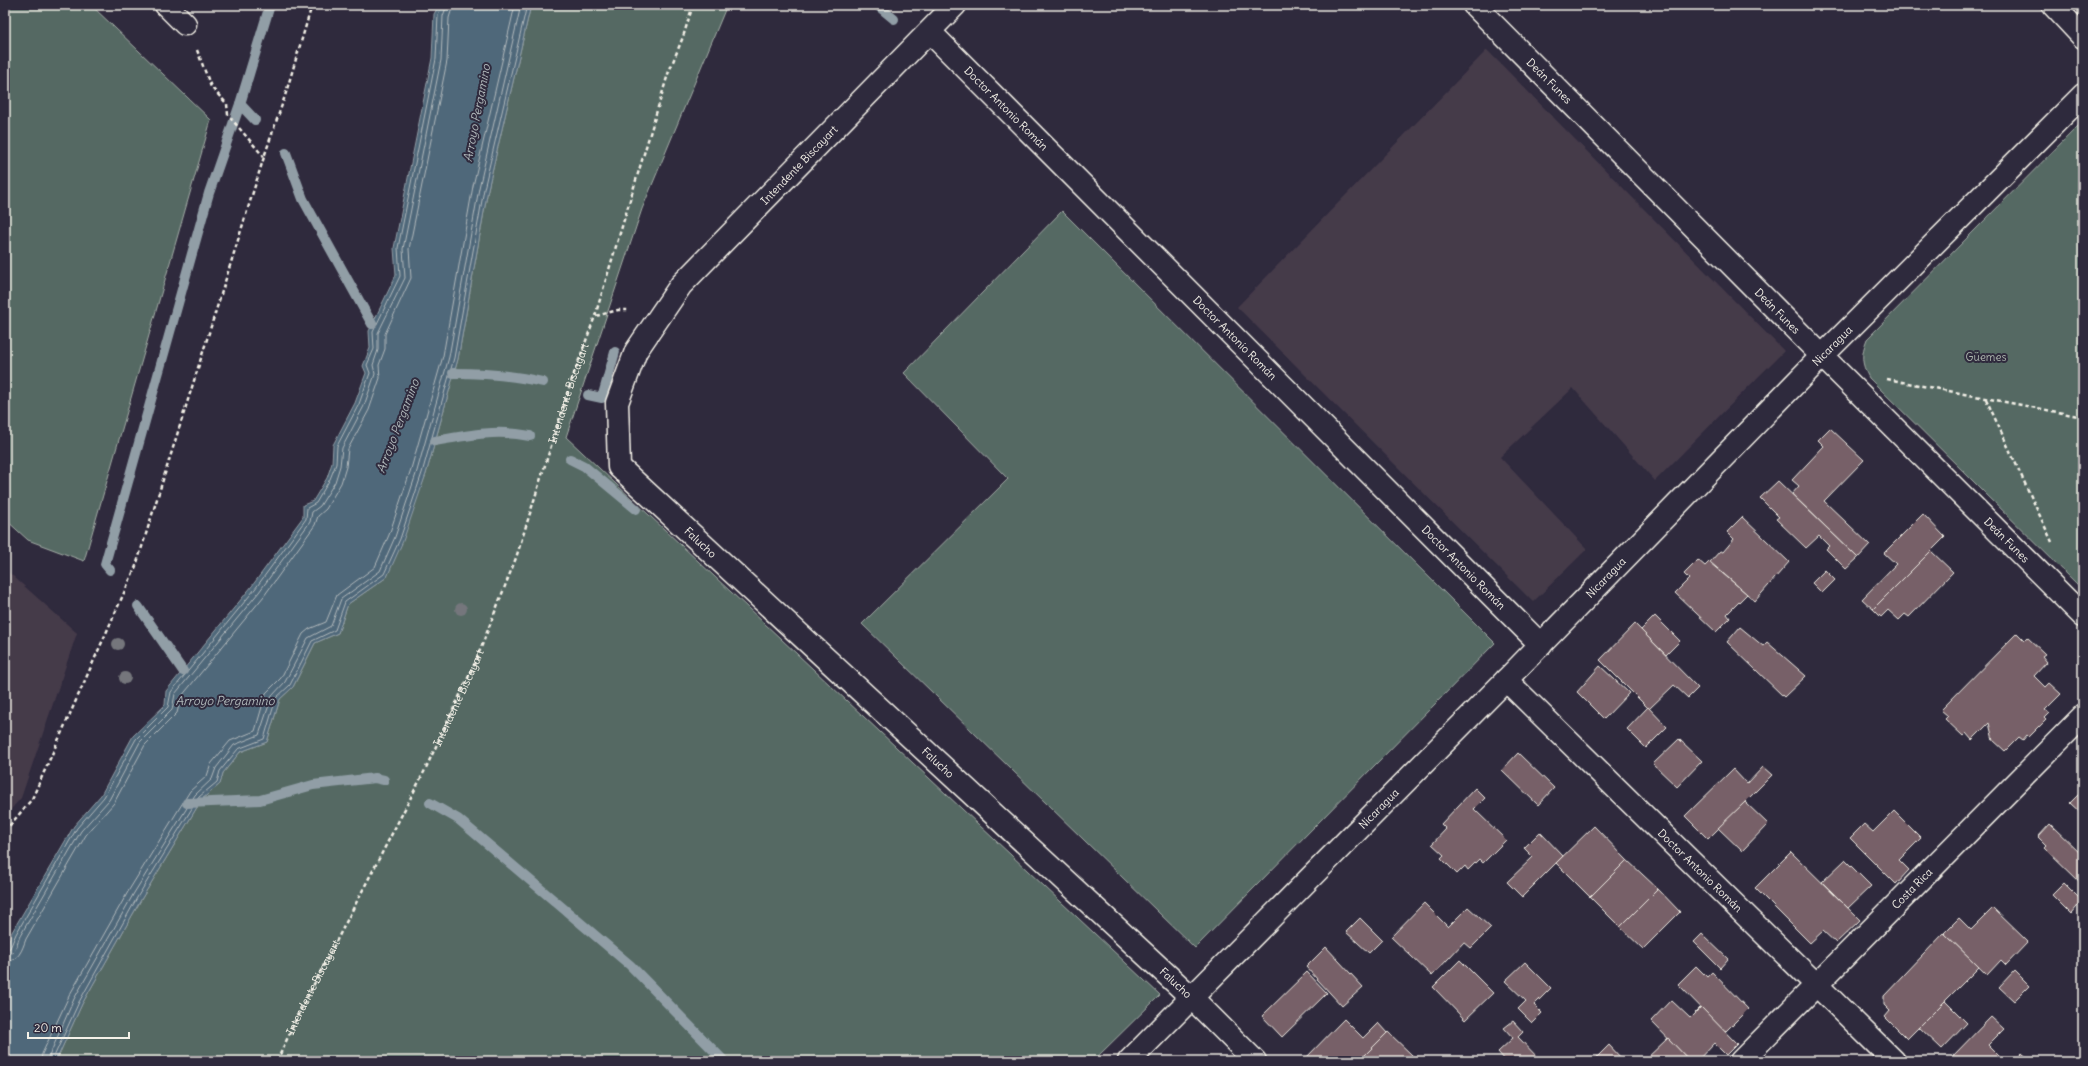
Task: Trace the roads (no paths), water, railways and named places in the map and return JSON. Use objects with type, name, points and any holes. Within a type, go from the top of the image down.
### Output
[{"type":"street","points":[[166,5],[185,24]]},
{"type":"street","name":"Intendente Biscayart","points":[[619,467],[617,403],[636,351],[681,285],[955,5]]},
{"type":"street","name":"Deán Funes","points":[[1474,5],[1822,356],[2083,616]]},
{"type":"street","points":[[2052,5],[2083,37]]},
{"type":"street","name":"Doctor Antonio Román","points":[[930,32],[1541,645]]},
{"type":"street","name":"Nicaragua","points":[[1129,1061],[1541,645],[1822,356],[2083,95]]},
{"type":"street","name":"Falucho","points":[[619,467],[1192,998],[1255,1061]]},
{"type":"street","name":"Doctor Antonio Román","points":[[1506,680],[1894,1061]]},
{"type":"street","name":"Costa Rica","points":[[1741,1061],[2083,716]]},
{"type":"water","name":"Arroyo Pergamino","points":[[439,5],[531,5],[488,189],[458,359],[426,474],[403,541],[387,577],[348,604],[338,633],[315,643],[293,687],[280,699],[267,742],[240,752],[223,773],[220,784],[202,799],[142,898],[82,1004],[56,1061],[5,1061],[5,951],[12,932],[74,826],[101,795],[133,736],[165,705],[166,691],[252,586],[303,517],[303,505],[313,501],[327,478],[332,463],[333,445],[355,403],[366,373],[363,366],[370,348],[369,331],[396,275],[394,248],[432,58],[434,14]]},
{"type":"waterway","points":[[110,570],[105,564],[209,193],[240,104],[270,5]]},
{"type":"waterway","points":[[877,5],[894,19]]},
{"type":"waterway","points":[[240,104],[255,120]]},
{"type":"waterway","points":[[286,153],[303,199],[372,324]]},
{"type":"waterway","points":[[588,395],[602,398],[615,352]]},
{"type":"waterway","points":[[453,373],[498,375],[543,382]]},
{"type":"waterway","points":[[435,441],[494,433],[530,436]]},
{"type":"waterway","points":[[570,459],[584,466],[636,509]]},
{"type":"waterway","points":[[138,606],[183,671]]},
{"type":"waterway","points":[[187,803],[260,800],[313,785],[375,778],[384,780]]},
{"type":"waterway","points":[[430,803],[458,819],[630,965],[724,1061]]},
{"type":"park label","name":"Güemes","points":[[1986,357]]}]
